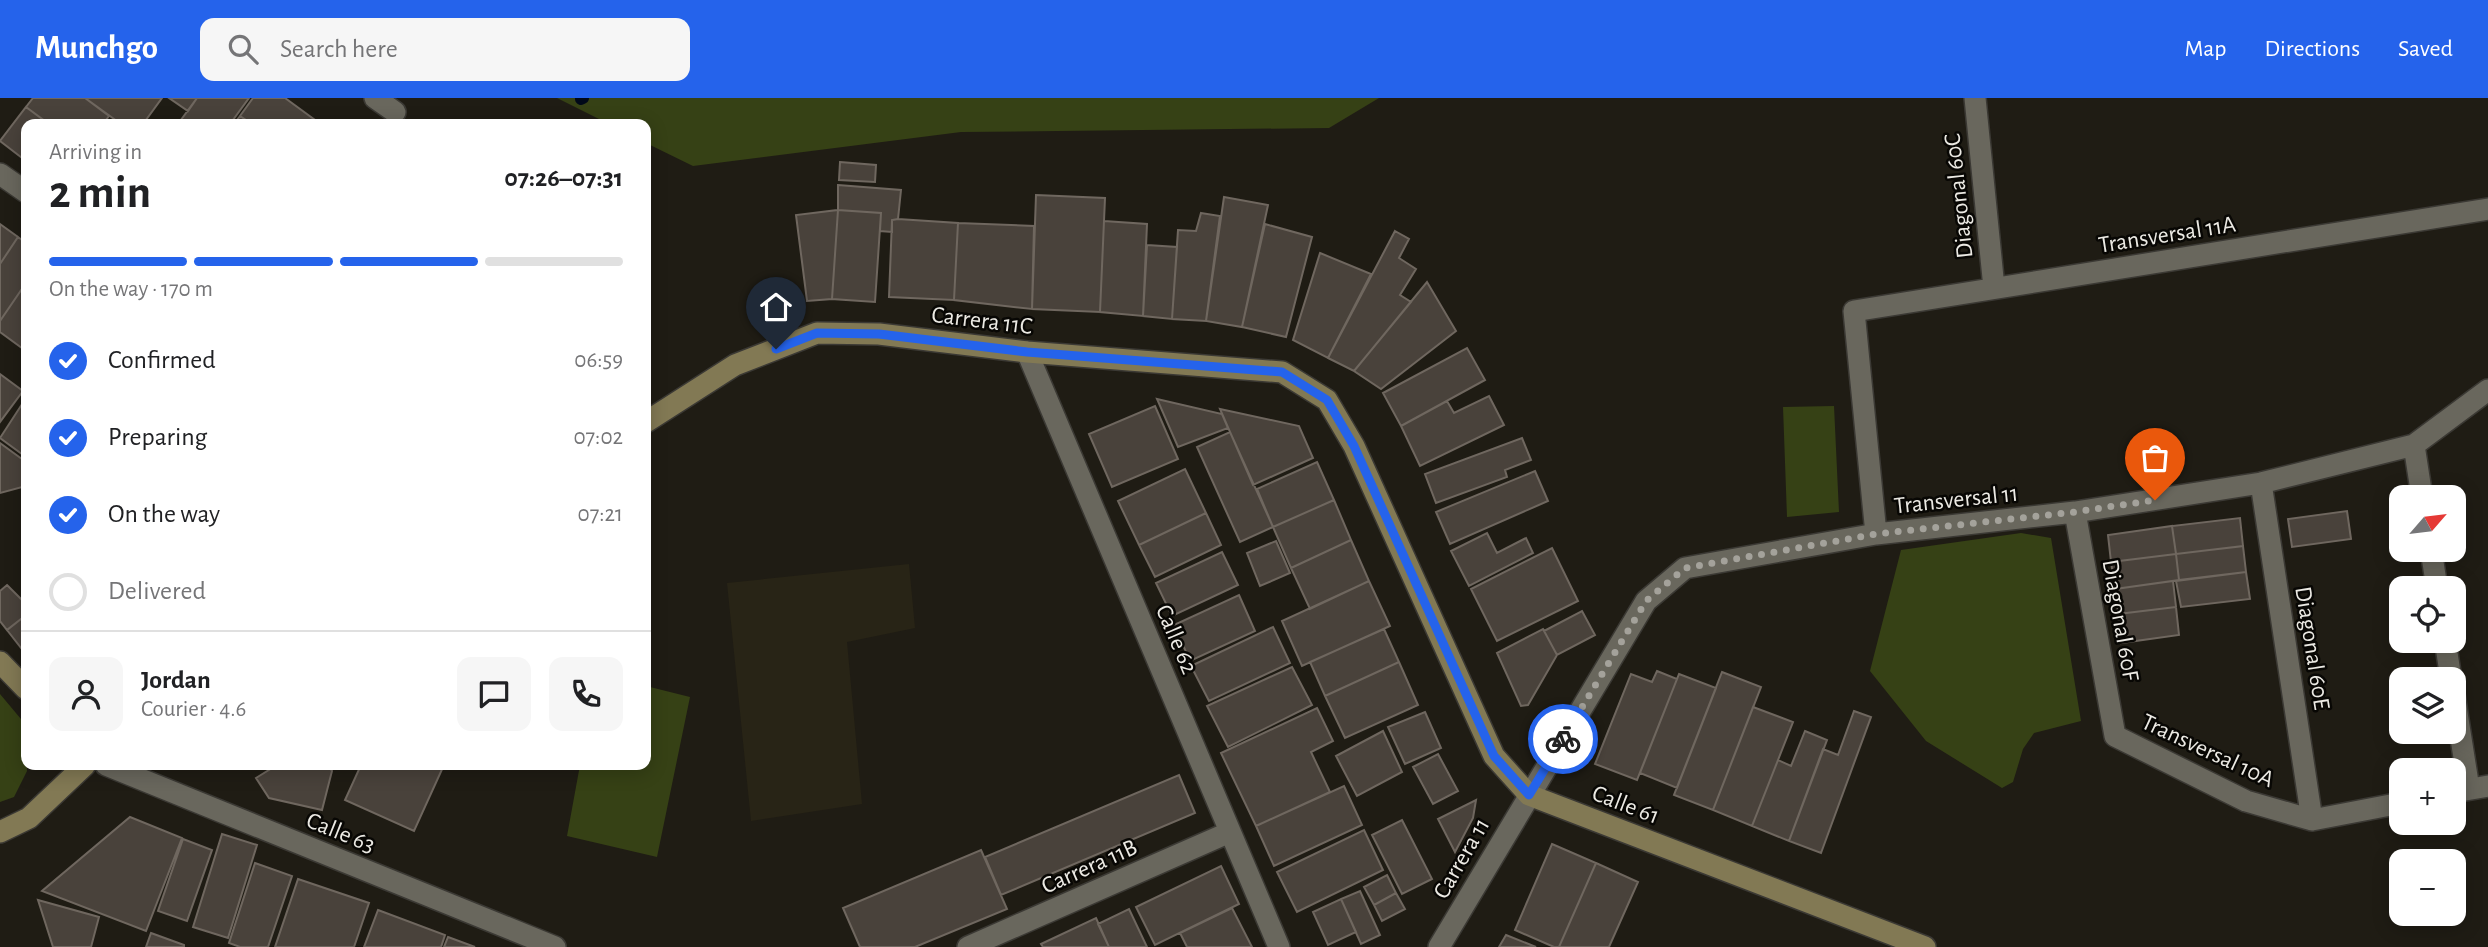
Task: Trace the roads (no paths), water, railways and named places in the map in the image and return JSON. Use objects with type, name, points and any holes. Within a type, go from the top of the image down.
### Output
[{"type":"street","points":[[375,98],[395,112]]},
{"type":"street","name":"Diagonal 60C","points":[[1975,98],[1994,288]]},
{"type":"street","points":[[0,174],[21,189]]},
{"type":"street","name":"Transversal 11A","points":[[1876,534],[1854,311],[2488,209]]},
{"type":"street","name":"Carrera 11C","points":[[651,419],[735,365],[817,333],[879,334],[1027,352],[1282,372],[1327,400]]},
{"type":"street","name":"Calle 62","points":[[1027,352],[1279,947]]},
{"type":"street","name":"Transversal 11","points":[[1529,795],[1646,601],[1685,568],[1876,534],[2075,512],[2261,483],[2414,445],[2488,390]]},
{"type":"street","name":"Calle 61","points":[[1327,400],[1354,446],[1494,756],[1529,795],[1925,947]]},
{"type":"street","points":[[2414,445],[2420,485]]},
{"type":"street","name":"Diagonal 60E","points":[[2261,483],[2312,820]]},
{"type":"street","name":"Diagonal 60F","points":[[2075,512],[2115,736]]},
{"type":"street","points":[[0,662],[21,684]]},
{"type":"street","name":"Transversal 10A","points":[[2115,736],[2246,801],[2312,820],[2389,805]]},
{"type":"street","points":[[2462,744],[2470,789]]},
{"type":"street","points":[[0,832],[29,818],[80,770]]},
{"type":"street","name":"Calle 63","points":[[118,770],[555,947]]},
{"type":"street","name":"Carrera 11","points":[[1439,947],[1529,795]]},
{"type":"street","name":"Carrera 11B","points":[[968,947],[1007,939],[1230,832]]}]
